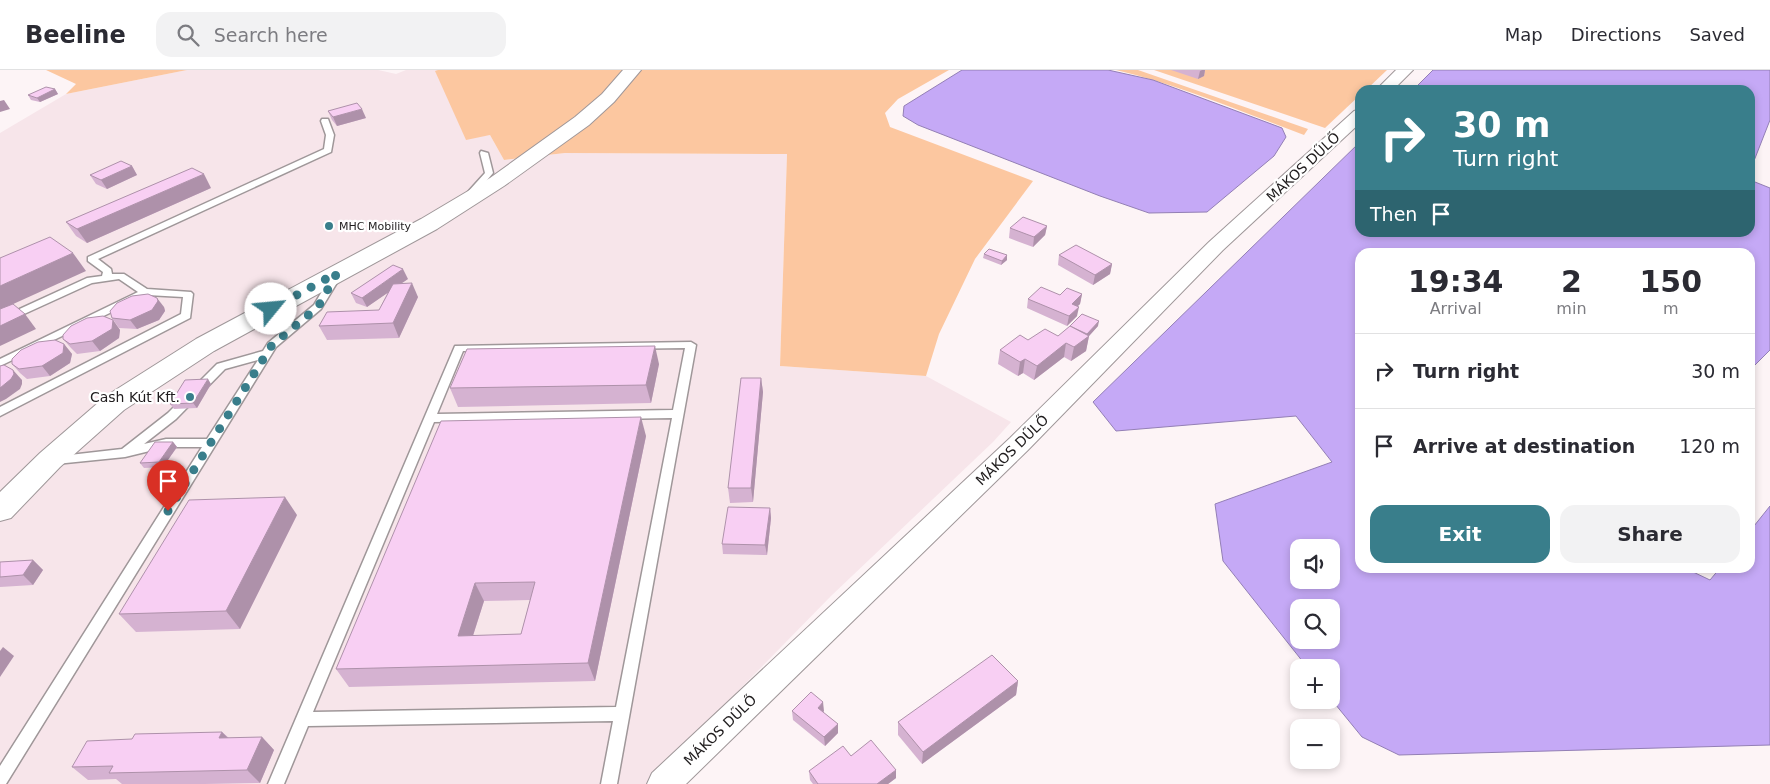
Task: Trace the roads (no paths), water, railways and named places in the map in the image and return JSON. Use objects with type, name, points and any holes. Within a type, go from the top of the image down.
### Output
[{"type":"street","points":[[0,510],[50,460],[123,397],[206,345],[429,224],[497,182],[582,122],[608,98],[632,70]]},
{"type":"street","points":[[1389,85],[1405,70]]},
{"type":"street","name":"MÁKOS DŰLŐ","points":[[663,784],[1019,444],[1216,246],[1355,119]]},
{"type":"lane","points":[[106,278],[108,271],[91,259],[328,150],[330,135],[325,121]]},
{"type":"lane","points":[[463,203],[489,173],[484,153]]},
{"type":"lane","points":[[0,780],[266,354],[272,345],[318,307],[337,273]]},
{"type":"lane","points":[[0,322],[90,280],[121,276],[145,292]]},
{"type":"lane","points":[[0,363],[145,292],[188,294],[186,316],[0,412]]},
{"type":"lane","points":[[276,784],[460,348],[690,345],[609,784]]},
{"type":"lane","points":[[125,452],[172,416],[221,366],[266,354]]},
{"type":"lane","points":[[431,418],[677,414]]},
{"type":"lane","points":[[50,460],[125,452],[166,443],[210,443]]},
{"type":"lane","points":[[302,719],[623,714]]},
{"type":"place","name":"MHC Mobility","points":[[329,226]]},
{"type":"place","name":"Cash Kút Kft.","points":[[190,397]]}]
